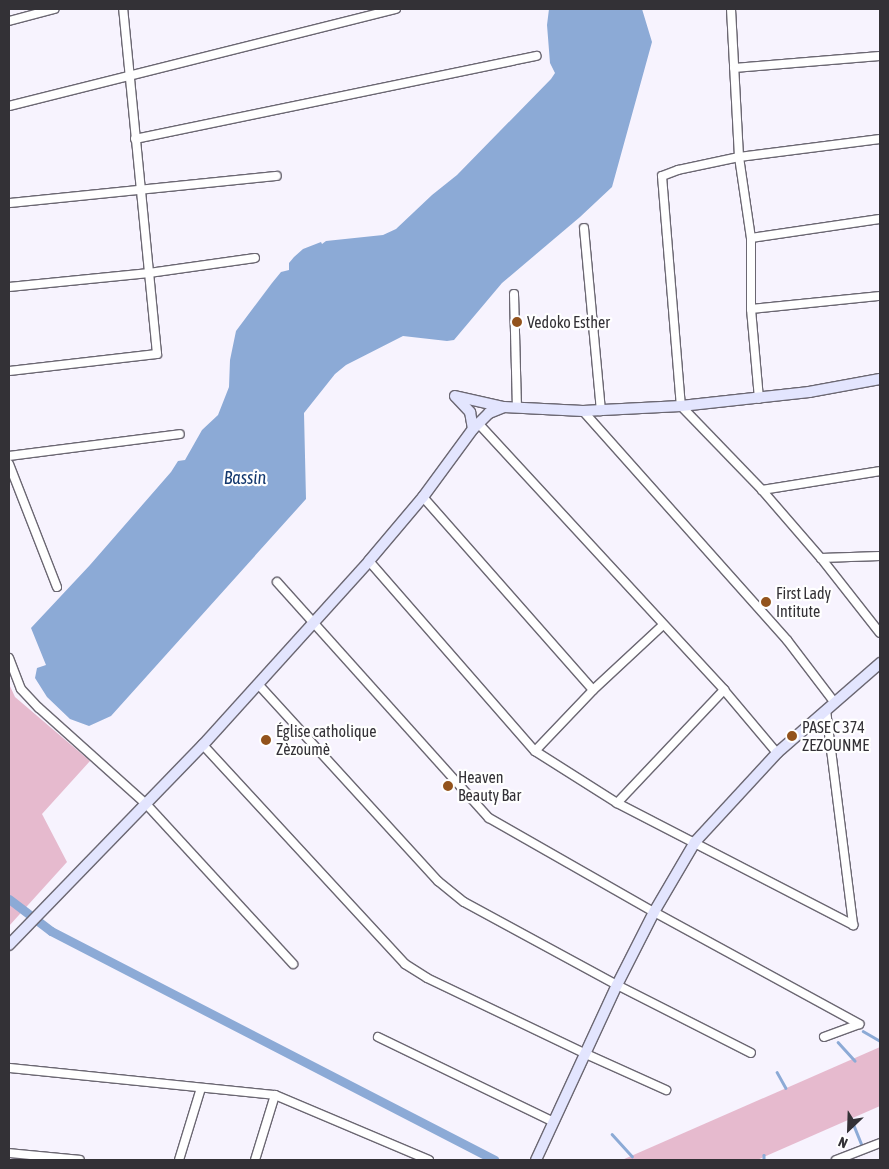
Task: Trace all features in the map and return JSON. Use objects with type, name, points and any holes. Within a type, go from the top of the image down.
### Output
[{"type":"street","points":[[9,21],[54,9]]},
{"type":"street","points":[[9,371],[157,354],[123,9]]},
{"type":"street","points":[[9,106],[128,74],[396,9]]},
{"type":"street","points":[[731,9],[739,157],[751,238],[751,309],[758,399]]},
{"type":"street","points":[[135,139],[537,56]]},
{"type":"street","points":[[734,68],[880,56]]},
{"type":"street","points":[[880,139],[739,157],[678,170],[662,176],[681,406],[762,490],[822,558],[880,633]]},
{"type":"street","points":[[9,202],[141,191],[278,176]]},
{"type":"street","points":[[751,238],[880,219]]},
{"type":"street","points":[[584,228],[601,411]]},
{"type":"street","points":[[9,287],[149,273],[255,258]]},
{"type":"street","points":[[514,294],[517,408]]},
{"type":"street","points":[[751,309],[880,296]]},
{"type":"street","points":[[777,753],[724,690],[664,625],[475,426],[470,412],[455,396],[504,407],[601,411],[758,399],[880,379]]},
{"type":"street","points":[[9,945],[147,805],[370,561],[423,496],[475,426],[489,413],[504,407]]},
{"type":"street","points":[[583,411],[787,640],[835,703]]},
{"type":"street","points":[[9,456],[180,434]]},
{"type":"street","points":[[9,464],[56,586]]},
{"type":"street","points":[[762,490],[880,471]]},
{"type":"street","points":[[423,496],[593,690]]},
{"type":"street","points":[[822,558],[880,556]]},
{"type":"street","points":[[370,561],[535,751],[617,803],[853,925],[826,710]]},
{"type":"street","points":[[277,582],[315,621],[489,818],[654,912],[858,1024],[824,1038]]},
{"type":"street","points":[[535,751],[593,690],[664,625]]},
{"type":"street","points":[[9,658],[21,689],[39,708],[147,805],[293,964]]},
{"type":"street","points":[[538,1158],[617,985],[654,912],[695,842],[777,753],[880,663]]},
{"type":"street","points":[[258,684],[438,881],[464,902],[617,985],[751,1053]]},
{"type":"street","points":[[617,803],[724,690]]},
{"type":"street","points":[[203,745],[405,964],[427,978],[666,1090]]},
{"type":"street","points":[[378,1037],[554,1122]]},
{"type":"street","points":[[9,1068],[275,1095],[429,1160]]},
{"type":"street","points":[[179,1160],[201,1088]]},
{"type":"street","points":[[255,1160],[275,1095]]},
{"type":"street","points":[[836,1160],[878,1146]]},
{"type":"street","points":[[9,1153],[80,1160]]},
{"type":"shaded area","points":[[9,684],[15,697],[90,761],[42,814],[67,862],[9,926]]},
{"type":"shaded area","points":[[880,1047],[880,1106],[757,1160],[622,1160]]},
{"type":"water","name":"Bassin","points":[[549,9],[642,9],[652,42],[612,187],[580,217],[502,283],[454,340],[447,341],[403,336],[346,365],[335,374],[304,413],[306,499],[111,716],[89,726],[70,719],[47,697],[35,678],[37,668],[46,665],[31,628],[90,565],[171,472],[178,461],[185,460],[202,430],[218,415],[229,387],[230,360],[236,331],[281,272],[289,270],[289,263],[294,257],[303,249],[321,242],[322,244],[326,241],[383,235],[396,229],[432,195],[457,175],[551,79],[555,73],[550,63],[547,25]]},
{"type":"waterway","points":[[9,899],[51,931],[494,1160]]},
{"type":"waterway","points":[[863,1031],[880,1041]]},
{"type":"waterway","points":[[838,1042],[855,1061]]},
{"type":"waterway","points":[[777,1072],[786,1088]]},
{"type":"waterway","points":[[851,1118],[863,1148]]},
{"type":"waterway","points":[[612,1134],[632,1156]]},
{"type":"waterway","points":[[764,1155],[764,1160]]},
{"type":"place","name":"Vedoko Esther","points":[[517,322]]},
{"type":"place","name":"First Lady Intitute","points":[[766,602]]},
{"type":"place","name":"PASE C 374 ZEZOUNME","points":[[792,736]]},
{"type":"place","name":"Église catholique Zèzoumè","points":[[266,740]]},
{"type":"place","name":"Heaven Beauty Bar","points":[[448,786]]}]
